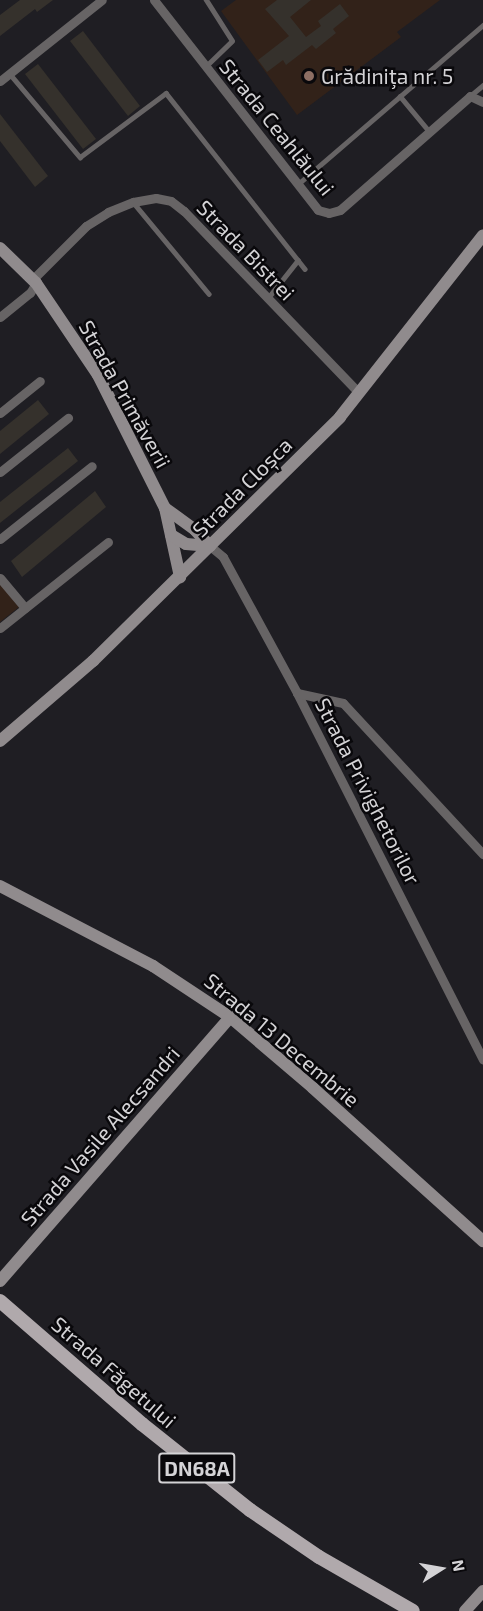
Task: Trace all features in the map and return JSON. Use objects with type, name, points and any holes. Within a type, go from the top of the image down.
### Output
[{"type":"main road","name":"Strada Făgetului","points":[[0,1301],[142,1424],[250,1510],[392,1606],[413,1611]]},
{"type":"street","points":[[0,81],[102,0]]},
{"type":"street","name":"Strada Ceahlăului","points":[[153,0],[318,210],[329,213],[340,210],[470,96]]},
{"type":"street","points":[[470,96],[483,102]]},
{"type":"street","name":"Strada Bistrei","points":[[0,317],[30,293],[35,281],[86,226],[108,212],[133,202],[156,198],[171,201],[184,211],[359,393]]},
{"type":"street","name":"Strada Cloșca","points":[[0,741],[93,661],[340,417],[483,235]]},
{"type":"street","name":"Strada Primăverii","points":[[0,248],[35,281],[98,375],[165,508],[180,577]]},
{"type":"street","points":[[0,413],[40,381]]},
{"type":"street","points":[[0,472],[68,418]]},
{"type":"street","points":[[0,539],[92,466]]},
{"type":"street","name":"Strada Primăverii","points":[[165,508],[195,530],[210,546]]},
{"type":"street","points":[[171,534],[195,547],[210,546]]},
{"type":"street","points":[[0,628],[108,542]]},
{"type":"street","name":"Strada Privighetorilor","points":[[210,546],[223,557],[297,693],[483,1060]]},
{"type":"street","points":[[0,578],[26,608]]},
{"type":"street","points":[[297,693],[343,703],[483,854]]},
{"type":"street","name":"Strada 13 Decembrie","points":[[0,886],[153,966],[230,1017],[314,1088],[483,1241]]},
{"type":"street","name":"Strada Vasile Alecsandri","points":[[0,1281],[230,1017]]},
{"type":"street","points":[[465,1611],[483,1591]]},
{"type":"lane","points":[[205,67],[230,46],[232,41],[206,0]]},
{"type":"lane","points":[[297,185],[483,25]]},
{"type":"lane","points":[[10,74],[80,157],[166,93],[305,269]]},
{"type":"lane","name":"Strada Ceahlăului","points":[[470,96],[483,85]]},
{"type":"lane","points":[[400,96],[430,132]]},
{"type":"lane","points":[[133,202],[209,294]]},
{"type":"lane","points":[[268,298],[298,261]]},
{"type":"shaded area","name":"Grădiniţa nr. 5","points":[[236,0],[440,0],[397,32],[401,37],[297,115],[221,11]]},
{"type":"shaded area","points":[[0,584],[19,607],[0,622]]},
{"type":"building","points":[[20,0],[53,0],[37,12],[35,9],[0,36],[0,15]]},
{"type":"building","points":[[277,0],[311,0],[290,17],[306,37],[321,26],[318,21],[340,4],[349,16],[333,29],[336,33],[316,49],[312,45],[286,65],[283,60],[267,72],[258,60],[289,36],[265,9]]},
{"type":"building","points":[[83,31],[140,106],[128,116],[70,41]]},
{"type":"building","points":[[38,64],[96,139],[83,149],[25,74]]},
{"type":"building","points":[[0,114],[48,176],[35,187],[0,141]]},
{"type":"building","points":[[38,400],[49,414],[0,454],[0,431]]},
{"type":"building","points":[[68,448],[78,461],[0,523],[0,502]]},
{"type":"building","points":[[95,491],[106,507],[22,577],[11,561]]},
{"type":"place","name":"Grădiniţa nr. 5","points":[[309,76]]}]
